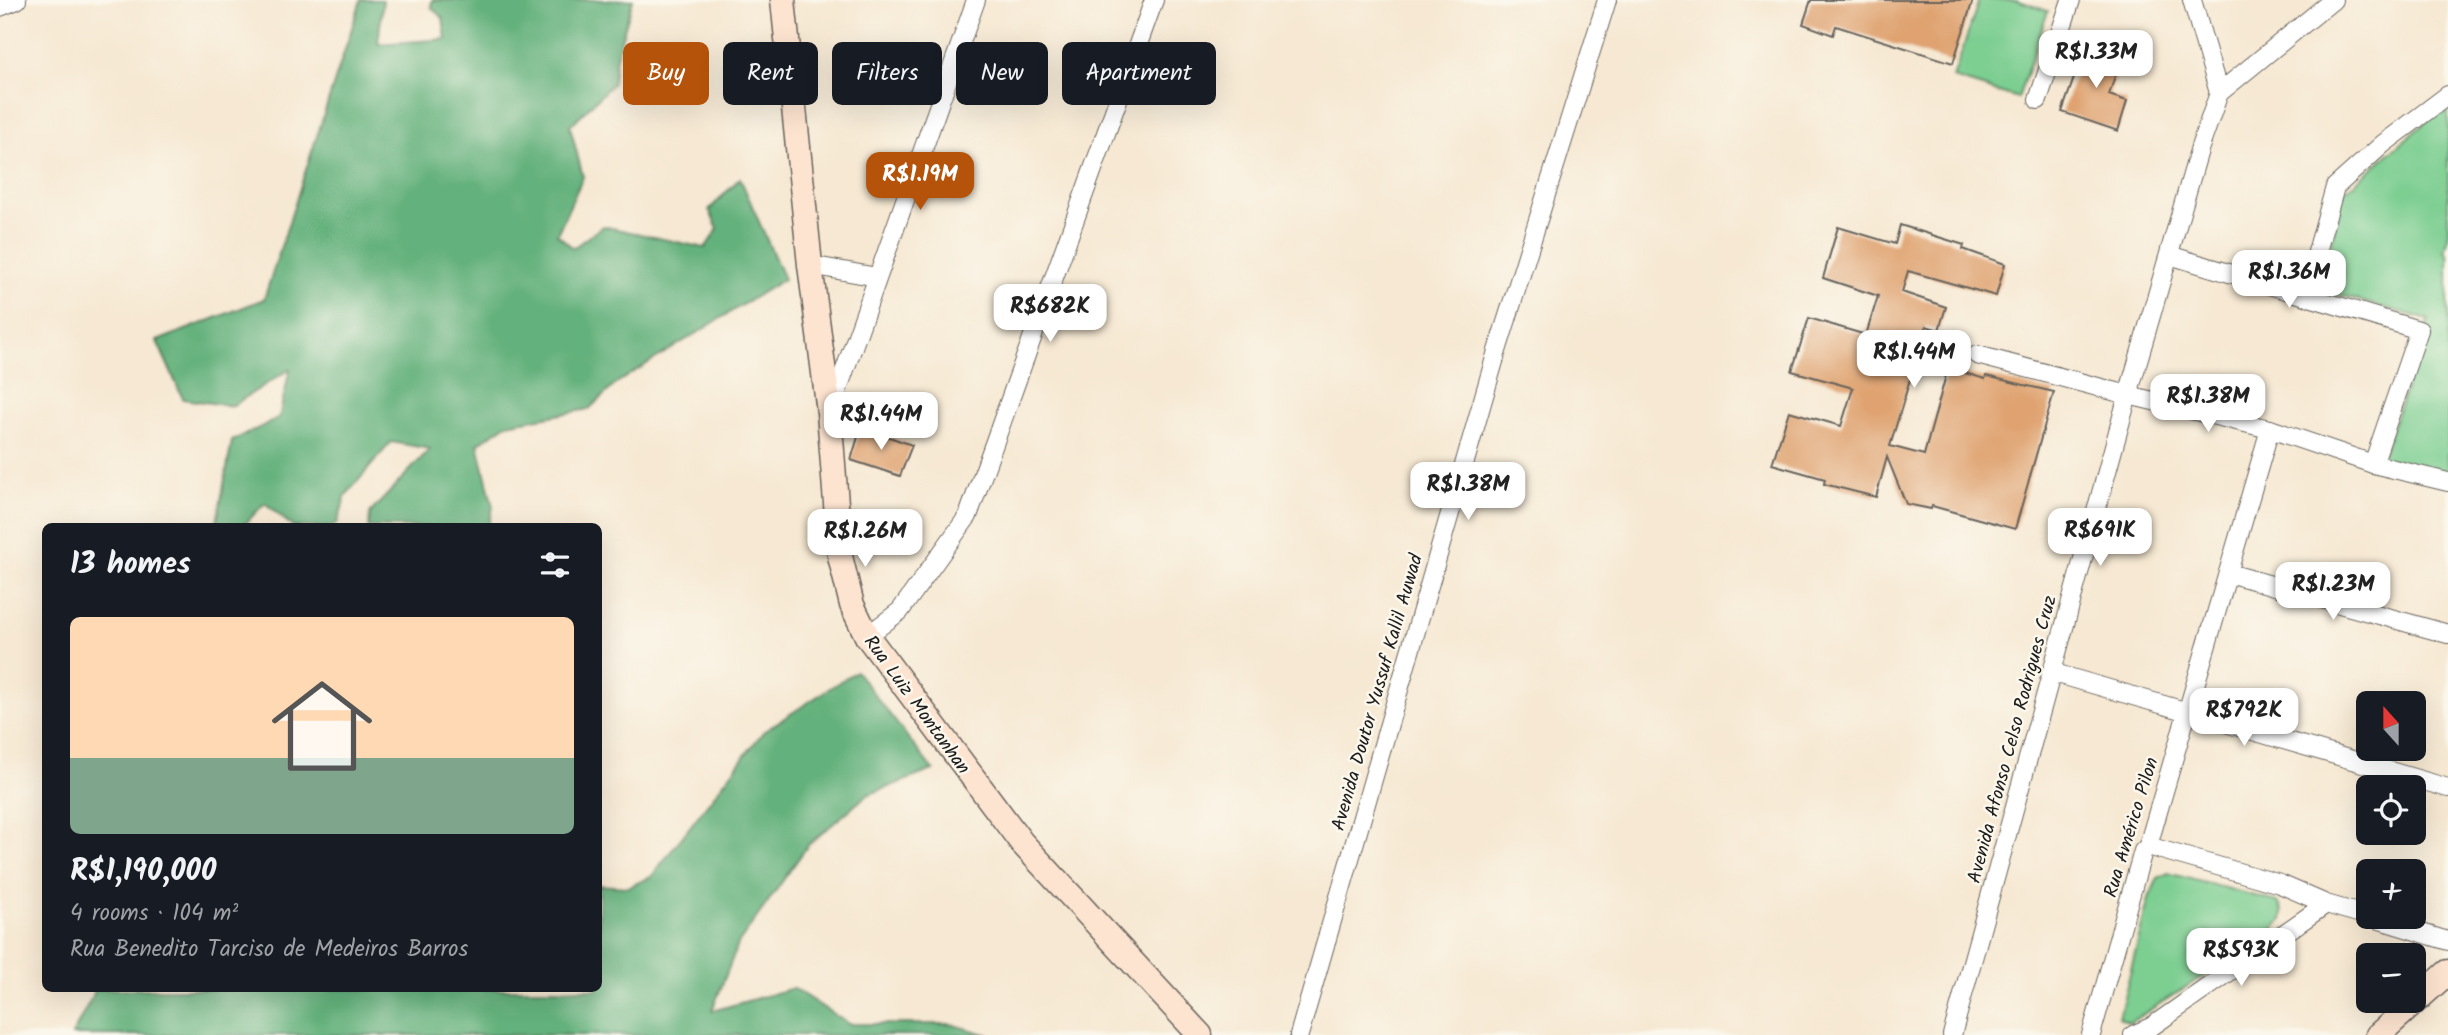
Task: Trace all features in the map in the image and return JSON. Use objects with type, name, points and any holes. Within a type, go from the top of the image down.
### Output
[{"type":"street","points":[[0,7],[17,0]]},
{"type":"street","name":"Rua Luiz Montanhan","points":[[783,0],[810,265],[830,412],[839,556],[852,605],[867,636],[1036,859],[1200,1035]]},
{"type":"street","points":[[830,412],[976,0]]},
{"type":"street","points":[[867,636],[900,611],[968,516],[1154,0]]},
{"type":"street","name":"Avenida Doutor Yussuf Kallil Auwad","points":[[1299,1035],[1497,351],[1607,0]]},
{"type":"street","points":[[2038,100],[2071,0]]},
{"type":"street","points":[[2192,0],[2219,93],[2333,0]]},
{"type":"street","name":"Avenida Afonso Celso Rodrigues Cruz","points":[[1951,1035],[2127,395],[2200,147],[2219,93]]},
{"type":"street","points":[[2305,295],[2335,187],[2383,144],[2448,95]]},
{"type":"street","points":[[2169,255],[2419,331],[2373,464]]},
{"type":"street","points":[[810,265],[877,277]]},
{"type":"street","points":[[1977,355],[2270,429],[2373,464],[2448,482]]},
{"type":"street","name":"Rua Américo Pilon","points":[[2091,1035],[2143,851],[2148,846],[2270,429]]},
{"type":"street","points":[[2228,573],[2448,634]]},
{"type":"street","points":[[2051,671],[2448,788]]},
{"type":"street","points":[[2148,846],[2280,884],[2326,904],[2356,913]]},
{"type":"street","points":[[2133,1035],[2151,1027],[2326,904]]},
{"type":"street","points":[[2408,929],[2448,941]]},
{"type":"street","points":[[2378,1035],[2448,972]]},
{"type":"green space","points":[[361,0],[383,0],[378,44],[446,39],[443,18],[431,7],[432,0],[633,0],[616,57],[613,83],[570,126],[583,177],[557,234],[573,248],[603,226],[705,248],[718,229],[709,210],[740,178],[784,279],[618,382],[589,409],[507,424],[478,444],[493,507],[489,523],[369,523],[370,513],[430,449],[391,442],[346,495],[337,523],[288,523],[265,503],[246,523],[217,523],[232,441],[279,418],[290,369],[232,406],[183,399],[157,341],[264,299]]},
{"type":"green space","points":[[1979,0],[2017,0],[2048,11],[2018,98],[1953,78]]},
{"type":"green space","points":[[2448,103],[2448,239],[2445,251],[2448,253],[2448,480],[2380,463],[2429,320],[2321,290],[2343,193]]},
{"type":"green space","points":[[856,671],[933,770],[867,795],[808,845],[738,944],[712,1011],[793,988],[849,1024],[951,1024],[989,1035],[72,1035],[94,992],[602,992],[602,885],[628,887],[651,877],[763,732]]},
{"type":"green space","points":[[2168,873],[2278,902],[2283,912],[2282,920],[2265,937],[2129,1023],[2119,1017],[2149,898],[2158,878]]},
{"type":"building","points":[[1811,0],[1973,0],[1953,63],[1836,26],[1833,35],[1803,24]]},
{"type":"building","points":[[2086,44],[2121,57],[2109,95],[2127,101],[2118,131],[2062,112]]},
{"type":"building","points":[[1900,225],[1964,245],[1963,249],[2005,264],[1996,296],[1908,271],[1902,292],[1946,307],[1939,330],[1926,326],[1890,446],[1924,455],[1948,368],[1985,379],[1986,376],[2054,392],[2015,529],[1932,506],[1931,509],[1906,504],[1887,457],[1876,497],[1824,484],[1825,479],[1772,464],[1789,411],[1841,426],[1853,388],[1792,371],[1809,318],[1866,335],[1878,296],[1823,278],[1838,227],[1895,244]]},
{"type":"building","points":[[861,427],[912,445],[900,476],[851,460]]}]
